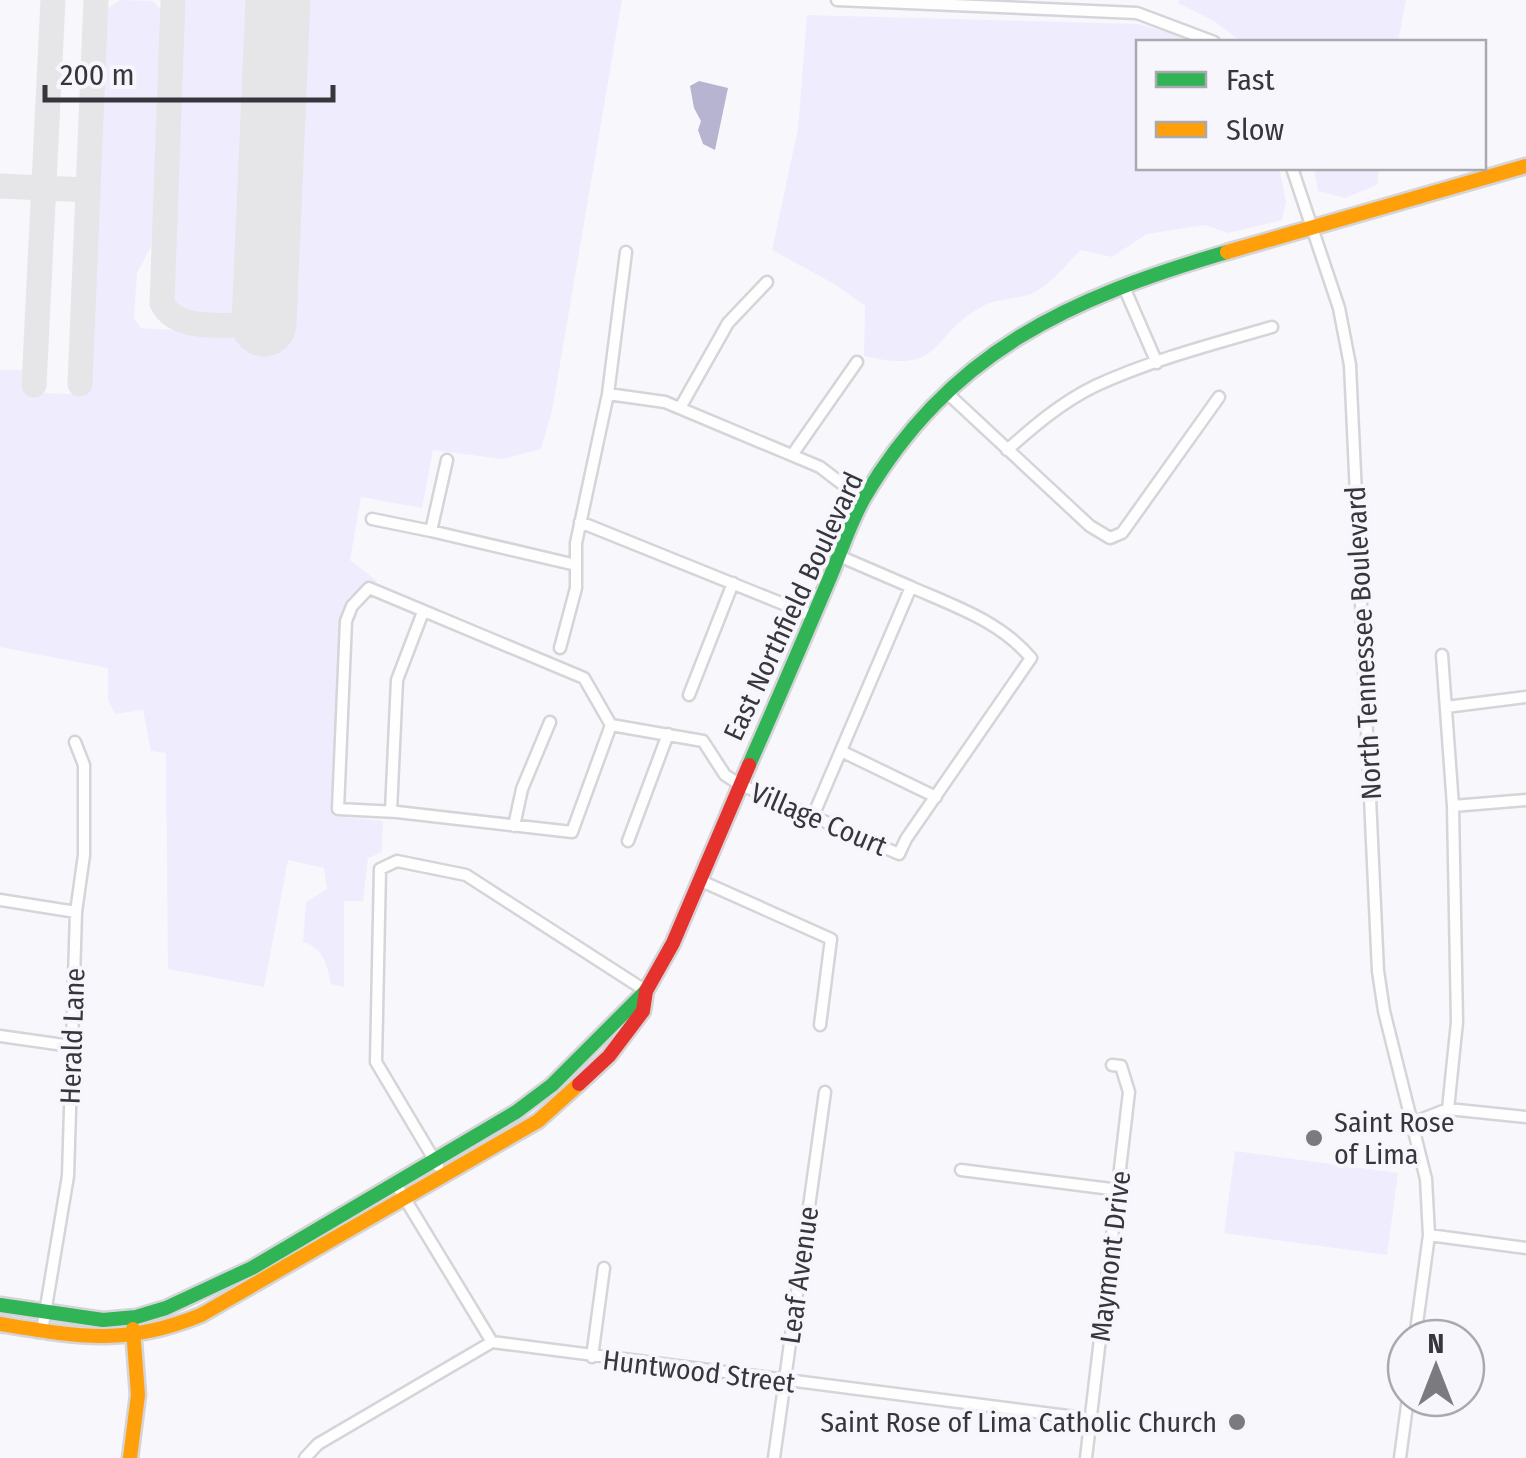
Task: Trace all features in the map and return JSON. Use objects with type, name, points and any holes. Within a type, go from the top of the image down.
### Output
[{"type":"main road","name":"East Northfield Boulevard","points":[[0,1324],[42,1331],[134,1336],[172,1327],[210,1311],[538,1121],[610,1056],[643,1011],[646,991],[673,942],[864,500],[903,441],[946,392],[988,356],[1044,318],[1123,285],[1526,166]]},
{"type":"main road","name":"East Northfield Boulevard","points":[[0,1304],[93,1319],[133,1318],[189,1300],[396,1184],[537,1097],[581,1059],[624,1008],[646,991]]},
{"type":"main road","points":[[130,1458],[138,1395],[133,1318]]},
{"type":"street","points":[[837,0],[1137,13],[1209,40]]},
{"type":"street","name":"North Tennessee Boulevard","points":[[1293,170],[1340,308],[1350,365],[1378,971],[1384,1011],[1426,1178],[1429,1235],[1418,1318]]},
{"type":"street","points":[[560,648],[576,588],[580,522],[608,394],[626,252]]},
{"type":"street","points":[[680,408],[728,323],[767,282]]},
{"type":"street","points":[[1123,285],[1157,363]]},
{"type":"street","points":[[1007,450],[1045,416],[1094,387],[1272,327]]},
{"type":"street","points":[[792,456],[857,362]]},
{"type":"street","points":[[946,392],[1090,526],[1110,538],[1122,534],[1219,397]]},
{"type":"street","points":[[608,394],[665,402],[680,408],[820,467],[864,500]]},
{"type":"street","points":[[431,531],[447,460]]},
{"type":"street","points":[[372,519],[576,566]]},
{"type":"street","points":[[580,522],[813,616]]},
{"type":"street","points":[[839,556],[984,619],[1031,658],[936,796],[841,751]]},
{"type":"street","points":[[689,695],[733,584]]},
{"type":"street","points":[[369,588],[423,612],[584,678],[611,725],[572,832],[390,811],[338,809],[346,622],[352,606],[369,588]]},
{"type":"street","points":[[813,816],[911,588]]},
{"type":"street","points":[[390,811],[397,680],[423,612]]},
{"type":"street","points":[[1442,655],[1453,806],[1457,1022],[1448,1109]]},
{"type":"street","points":[[1446,708],[1526,697]]},
{"type":"street","points":[[514,826],[522,789],[550,722]]},
{"type":"street","points":[[611,725],[703,741],[725,775],[739,784]]},
{"type":"street","points":[[628,841],[668,734]]},
{"type":"street","name":"Herald Lane","points":[[42,1331],[68,1176],[76,912],[84,855],[84,765],[75,742]]},
{"type":"street","name":"Village Court","points":[[739,784],[900,854],[936,796]]},
{"type":"street","points":[[1453,806],[1526,800]]},
{"type":"street","points":[[444,1175],[376,1062],[380,869],[397,861],[466,874],[646,991]]},
{"type":"street","points":[[699,880],[831,939],[820,1025]]},
{"type":"street","points":[[0,900],[76,912]]},
{"type":"street","points":[[0,1036],[71,1046]]},
{"type":"street","name":"Maymont Drive","points":[[1086,1458],[1129,1092],[1121,1066],[1112,1065]]},
{"type":"street","name":"Leaf Avenue","points":[[774,1458],[825,1092]]},
{"type":"street","points":[[1412,1124],[1448,1109],[1526,1117]]},
{"type":"street","points":[[960,1170],[1118,1190]]},
{"type":"street","points":[[305,1458],[318,1444],[492,1342],[396,1184]]},
{"type":"street","points":[[1429,1235],[1526,1248]]},
{"type":"street","points":[[592,1357],[604,1268]]},
{"type":"street","name":"Huntwood Street","points":[[492,1342],[1090,1419]]},
{"type":"street","points":[[1400,1458],[1405,1418]]},
{"type":"shaded area","points":[[120,0],[153,1],[164,13],[165,24],[155,239],[137,273],[134,318],[141,328],[288,334],[300,0],[622,0],[552,411],[541,449],[502,459],[433,450],[422,508],[361,497],[350,560],[377,581],[349,597],[339,626],[333,816],[383,821],[382,852],[368,858],[363,901],[344,901],[344,987],[331,984],[320,953],[303,942],[306,902],[327,889],[324,868],[288,860],[264,987],[168,969],[166,753],[151,751],[143,710],[115,714],[108,700],[108,668],[0,647],[0,370],[23,370],[27,374],[26,393],[88,394],[104,11]]},
{"type":"shaded area","points":[[182,0],[257,0],[244,302],[230,315],[191,315],[170,296]]},
{"type":"shaded area","points":[[1406,0],[1398,40],[1239,40],[1214,21],[1178,3]]},
{"type":"shaded area","points":[[807,15],[1138,24],[1196,40],[1136,40],[1136,170],[1279,170],[1286,201],[1282,220],[1228,233],[1205,225],[1147,234],[1112,257],[1081,250],[1054,278],[1029,295],[983,306],[922,357],[890,361],[864,356],[865,306],[836,285],[772,250],[798,129]]},
{"type":"shaded area","points":[[699,81],[728,88],[715,150],[703,144],[698,130],[701,121],[690,86]]},
{"type":"shaded area","points":[[1314,170],[1379,170],[1377,185],[1345,198],[1318,191]]},
{"type":"shaded area","points":[[1235,1151],[1398,1173],[1387,1255],[1224,1233]]},
{"type":"taxiway","points":[[34,385],[53,0]]},
{"type":"taxiway","points":[[80,384],[96,0]]},
{"type":"taxiway","points":[[173,0],[162,303],[169,313],[193,323],[264,324]]},
{"type":"taxiway","points":[[0,186],[87,190]]},
{"type":"runway","points":[[264,324],[278,0]]},
{"type":"traffic: fast","points":[[749,765],[864,498],[898,447],[935,404],[975,368],[1066,311],[1116,289],[1227,252]]},
{"type":"traffic: fast","points":[[0,1305],[103,1320],[136,1317],[166,1308],[252,1268],[516,1112],[552,1085],[646,991]]},
{"type":"traffic: slow","points":[[1227,252],[1526,166]]},
{"type":"traffic: slow","points":[[0,1324],[78,1335],[125,1335],[201,1315],[538,1121],[579,1084]]},
{"type":"traffic: slow","points":[[130,1458],[138,1395],[133,1329]]},
{"type":"traffic: jam","points":[[579,1084],[609,1056],[643,1011],[646,991],[673,943],[749,765]]},
{"type":"place","name":"Saint Rose of Lima","points":[[1314,1138]]},
{"type":"place","name":"Saint Rose of Lima Catholic Church","points":[[1237,1422]]}]
